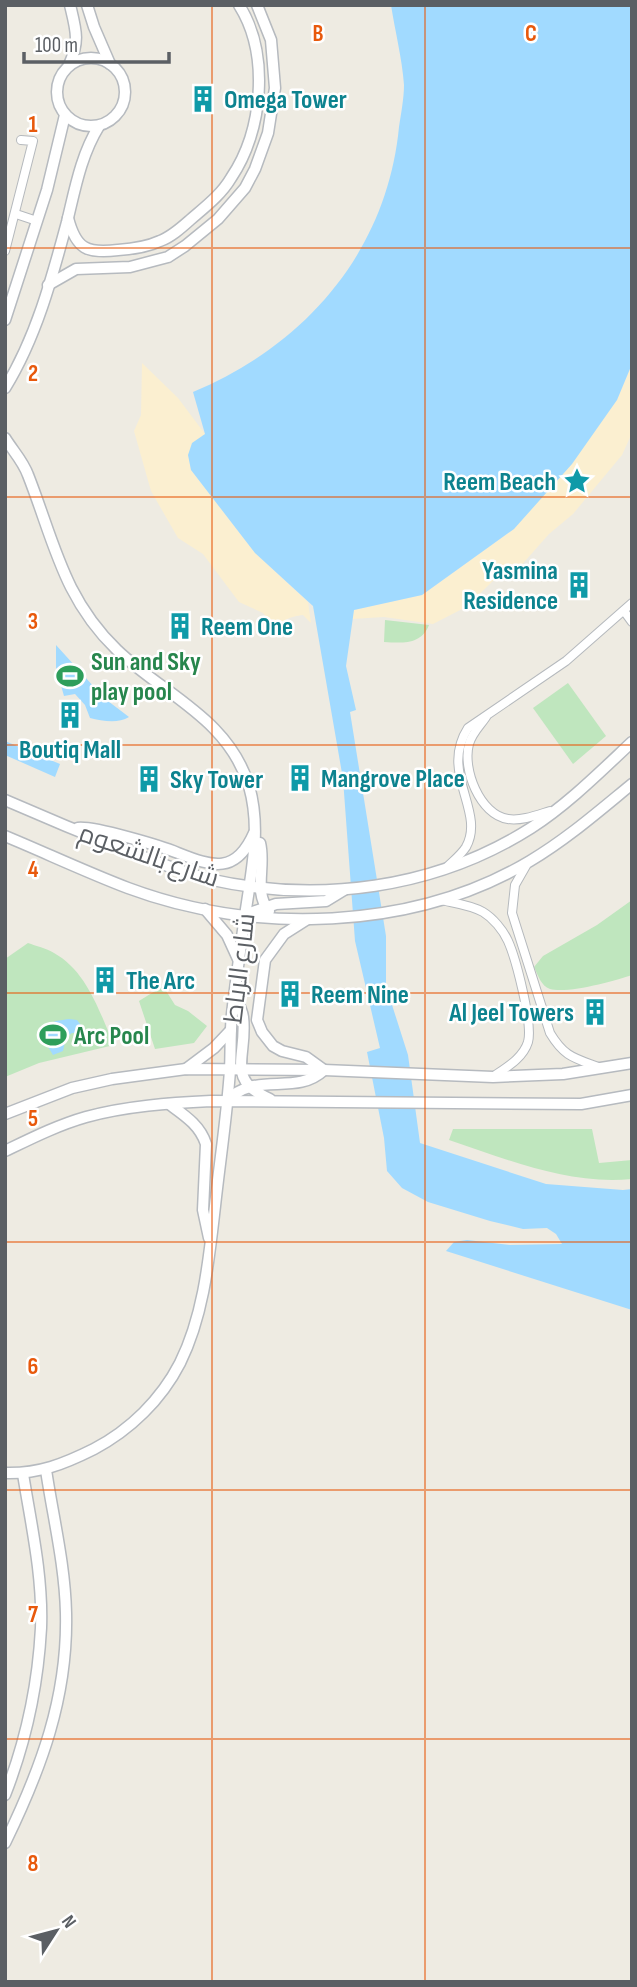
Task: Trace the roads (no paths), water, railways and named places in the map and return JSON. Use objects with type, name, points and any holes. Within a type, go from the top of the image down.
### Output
[{"type":"main road","points":[[69,65],[90,58],[110,64],[119,72],[126,93],[118,114],[110,121],[87,127],[75,123],[60,108],[58,82],[77,49],[70,5]]},
{"type":"main road","points":[[87,5],[110,64]]},
{"type":"main road","points":[[68,218],[76,241],[90,250],[136,248],[160,241],[180,229],[221,192],[241,161],[252,128],[257,95],[255,43],[239,5]]},
{"type":"main road","points":[[48,285],[76,269],[130,267],[168,257],[218,219],[245,188],[268,133],[275,88],[271,40],[257,5]]},
{"type":"main road","points":[[5,320],[37,222],[65,115]]},
{"type":"main road","points":[[5,388],[29,340],[48,285],[87,146],[99,126]]},
{"type":"main road","name":"شارع الرباط","points":[[5,1473],[23,1474],[46,1470],[69,1462],[110,1439],[135,1420],[161,1394],[182,1360],[197,1320],[211,1243],[227,1101],[235,1070],[231,1030],[234,995],[245,915],[255,887],[256,850],[249,787],[234,754],[220,734],[186,702],[117,650],[78,601],[60,565],[28,475],[19,456],[7,443]]},
{"type":"main road","name":"شارع بالشعوم","points":[[5,800],[172,868],[208,878],[255,887],[306,891],[344,890],[411,879],[500,846],[533,827],[594,778],[632,742]]},
{"type":"main road","name":"شارع بالشعوم","points":[[5,836],[129,888],[205,909],[306,920],[373,915],[441,900],[529,862],[560,842],[632,784]]},
{"type":"main road","points":[[72,829],[82,827],[153,845],[210,865],[220,865],[235,859],[245,850],[255,830]]},
{"type":"main road","points":[[255,887],[265,906],[277,917],[285,919]]},
{"type":"main road","points":[[245,915],[265,906],[326,901],[344,890]]},
{"type":"main road","points":[[205,909],[227,935],[239,962]]},
{"type":"main road","points":[[306,920],[284,934],[265,960],[257,1020],[261,1031],[273,1046],[306,1057],[324,1070]]},
{"type":"main road","points":[[234,995],[243,1015],[235,1070],[249,1087],[276,1102]]},
{"type":"main road","points":[[186,1069],[231,1030]]},
{"type":"main road","points":[[5,1114],[72,1087],[186,1069],[324,1070],[493,1077],[564,1074],[632,1063]]},
{"type":"main road","points":[[227,1101],[249,1087],[302,1083],[318,1076],[324,1070]]},
{"type":"main road","points":[[5,1151],[55,1127],[86,1117],[169,1104],[227,1101],[580,1104],[632,1095]]},
{"type":"main road","points":[[169,1104],[190,1119],[206,1144],[203,1210],[211,1243]]},
{"type":"main road","points":[[5,1843],[26,1800],[51,1734],[64,1667],[66,1612],[46,1470]]},
{"type":"main road","points":[[5,1795],[17,1763],[34,1699],[41,1626],[35,1547],[23,1474]]},
{"type":"street","points":[[5,251],[16,214],[23,146]]},
{"type":"street","points":[[16,214],[37,222]]},
{"type":"street","points":[[444,869],[466,848],[471,834],[471,821],[458,771],[458,748],[468,728],[566,661],[632,603]]},
{"type":"street","points":[[624,611],[632,622]]},
{"type":"street","points":[[489,713],[474,733],[467,753],[478,797],[491,813],[508,819],[553,811]]},
{"type":"street","points":[[529,862],[515,885],[513,917],[550,1033],[560,1049],[570,1056],[603,1069]]},
{"type":"street","points":[[441,900],[482,912],[498,925],[508,940],[526,1008],[529,1035],[524,1051],[493,1077]]},
{"type":"street","points":[[498,925],[502,919],[513,917]]},
{"type":"water","points":[[391,5],[632,5],[632,364],[617,400],[572,464],[514,529],[422,595],[354,610],[346,666],[356,710],[350,712],[386,936],[386,986],[408,1055],[420,1143],[546,1184],[632,1189],[632,1310],[446,1251],[454,1242],[467,1240],[510,1245],[562,1244],[556,1234],[547,1228],[523,1229],[428,1202],[402,1188],[387,1171],[384,1138],[367,1052],[380,1048],[355,941],[343,779],[313,606],[255,553],[191,470],[188,455],[192,443],[205,434],[193,392],[234,372],[271,348],[305,320],[334,288],[358,253],[378,214],[391,172],[404,90]]},
{"type":"water","name":"Sun and Sky play pool","points":[[56,645],[104,698],[129,717],[115,721],[90,718],[85,705],[75,694],[64,696],[56,668]]},
{"type":"water","points":[[5,741],[60,764],[55,777],[5,755]]},
{"type":"water","name":"Arc Pool","points":[[77,1020],[83,1028],[66,1037],[63,1051],[53,1055],[47,1045],[37,1038],[39,1033],[49,1023]]},
{"type":"place","name":"Omega Tower","points":[[203,99]]},
{"type":"place","name":"Reem Beach","points":[[577,481]]},
{"type":"place","name":"Yasmina Residence","points":[[579,585]]},
{"type":"place","name":"Reem One","points":[[180,626]]},
{"type":"place","name":"Sun and Sky play pool","points":[[70,676]]},
{"type":"place","name":"Boutiq Mall","points":[[70,715]]},
{"type":"place","name":"Mangrove Place","points":[[300,778]]},
{"type":"place","name":"Sky Tower","points":[[149,779]]},
{"type":"place","name":"The Arc","points":[[105,980]]},
{"type":"place","name":"Reem Nine","points":[[290,994]]},
{"type":"place","name":"Al Jeel Towers","points":[[595,1012]]},
{"type":"place","name":"Arc Pool","points":[[53,1035]]}]
